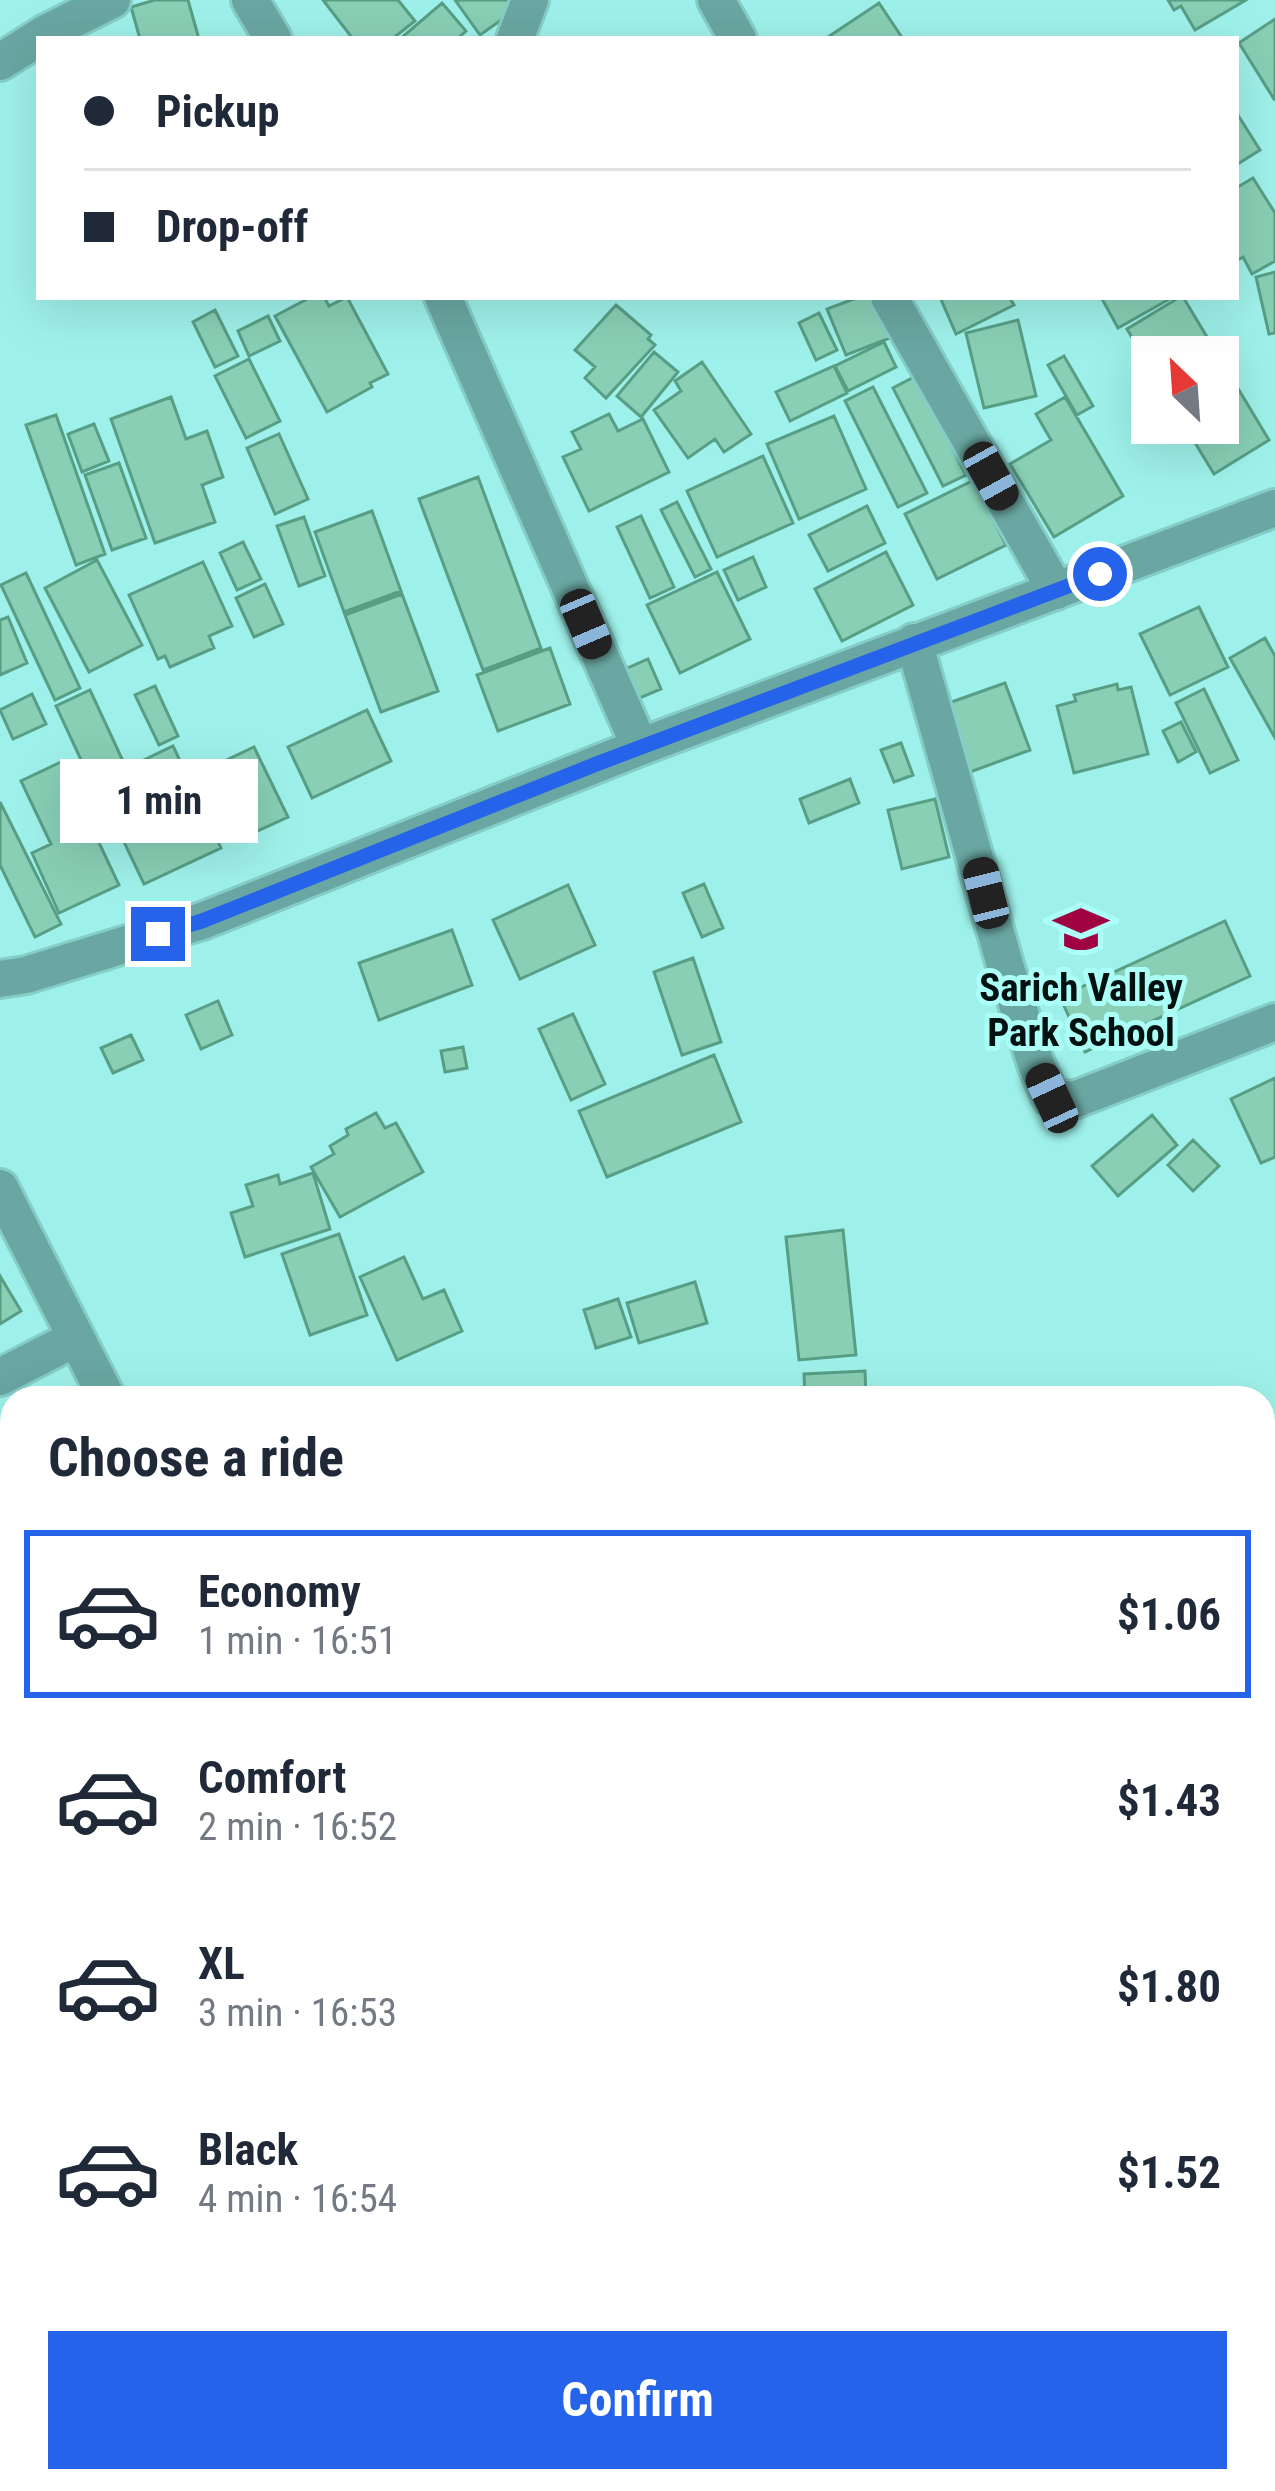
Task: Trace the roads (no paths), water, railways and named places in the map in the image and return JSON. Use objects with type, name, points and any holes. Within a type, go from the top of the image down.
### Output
[{"type":"street","points":[[41,36],[112,0]]},
{"type":"street","points":[[250,0],[271,36]]},
{"type":"street","points":[[515,36],[530,0]]},
{"type":"street","points":[[716,0],[736,36]]},
{"type":"street","points":[[0,62],[36,39]]},
{"type":"street","points":[[444,300],[640,747]]},
{"type":"street","points":[[891,300],[1056,591]]},
{"type":"street","points":[[0,979],[202,921],[640,747],[1275,508]]},
{"type":"street","points":[[914,642],[1005,965],[1036,1064],[1052,1098],[1074,1100],[1275,1022]]},
{"type":"street","points":[[0,1188],[101,1386]]},
{"type":"street","points":[[0,1377],[76,1338]]},
{"type":"place","name":"Sarich Valley Park School","points":[[1081,929]]}]
